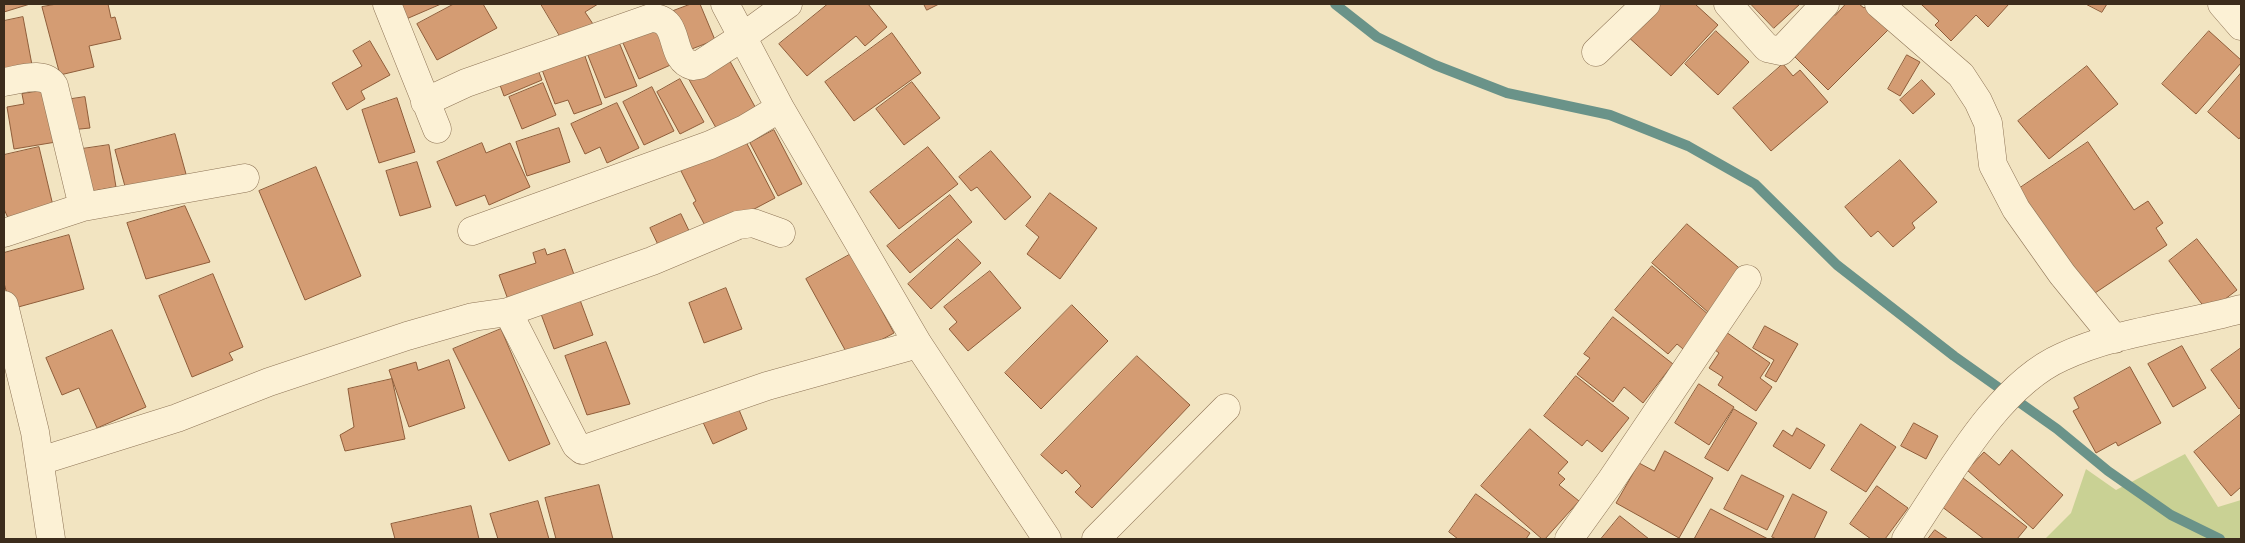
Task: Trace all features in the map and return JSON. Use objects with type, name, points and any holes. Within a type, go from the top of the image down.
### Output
[{"type":"street","points":[[387,4],[437,129]]},
{"type":"street","points":[[725,4],[741,38],[780,108],[918,344],[1048,539]]},
{"type":"street","points":[[425,102],[466,82],[650,18],[662,19],[668,23],[682,60],[692,66],[699,65],[788,4]]},
{"type":"street","points":[[1596,52],[1646,4]]},
{"type":"street","points":[[1728,4],[1767,48],[1781,51],[1825,4]]},
{"type":"street","points":[[1879,4],[1962,75],[1978,101],[1988,123],[1993,165],[2016,210],[2062,274],[2115,339]]},
{"type":"street","points":[[2222,4],[2241,26]]},
{"type":"street","points":[[4,82],[44,76],[54,86],[83,207]]},
{"type":"street","points":[[472,231],[710,145],[745,129],[780,108]]},
{"type":"street","points":[[4,233],[83,207],[246,178]]},
{"type":"street","points":[[40,461],[176,418],[268,382],[406,336],[474,317],[508,312],[652,261],[738,226],[753,223],[781,233]]},
{"type":"street","points":[[1569,539],[1610,482],[1747,279]]},
{"type":"street","points":[[4,305],[35,432],[52,539]]},
{"type":"street","points":[[1906,539],[1992,414],[2028,377],[2062,357],[2115,339],[2241,309]]},
{"type":"street","points":[[508,312],[576,445],[582,450],[767,386],[918,344]]},
{"type":"street","points":[[1096,539],[1226,408]]},
{"type":"green space","points":[[2185,454],[2218,507],[2241,500],[2241,539],[2045,539],[2071,513],[2086,469],[2116,490]]},
{"type":"building","points":[[4,4],[30,4],[4,12]]},
{"type":"building","points":[[57,4],[108,4],[111,18],[115,17],[121,39],[89,46],[94,67],[60,75],[42,7]]},
{"type":"building","points":[[397,4],[441,4],[404,20]]},
{"type":"building","points":[[454,4],[483,4],[497,28],[437,60],[417,24]]},
{"type":"building","points":[[541,4],[598,4],[585,12],[593,24],[563,41]]},
{"type":"building","points":[[691,4],[700,4],[715,40],[684,52],[668,13]]},
{"type":"building","points":[[828,4],[868,4],[887,27],[865,46],[856,36],[807,76],[779,44]]},
{"type":"building","points":[[924,4],[939,4],[927,10]]},
{"type":"building","points":[[1652,4],[1695,4],[1718,25],[1671,76],[1625,34]]},
{"type":"building","points":[[1751,4],[1800,4],[1774,28]]},
{"type":"building","points":[[1846,4],[1859,4],[1864,8],[1868,4],[1892,26],[1828,90],[1789,51],[1829,10],[1835,15]]},
{"type":"building","points":[[1923,4],[2009,4],[1988,27],[1976,15],[1951,41],[1935,25],[1939,21]]},
{"type":"building","points":[[2086,4],[2107,4],[2102,12]]},
{"type":"building","points":[[23,17],[32,65],[4,71],[4,21]]},
{"type":"building","points":[[655,19],[675,63],[639,79],[619,34]]},
{"type":"building","points":[[1716,31],[1749,62],[1718,95],[1685,64]]},
{"type":"building","points":[[2209,31],[2241,60],[2241,63],[2196,114],[2162,84]]},
{"type":"building","points":[[892,33],[921,73],[854,121],[825,82]]},
{"type":"building","points":[[616,35],[637,86],[605,98],[585,48]]},
{"type":"building","points":[[370,41],[390,75],[361,91],[365,99],[347,110],[332,83],[362,66],[353,51]]},
{"type":"building","points":[[581,45],[602,104],[574,114],[568,100],[555,104],[538,59]]},
{"type":"building","points":[[726,54],[759,114],[720,135],[687,76]]},
{"type":"building","points":[[1907,55],[1920,62],[1900,96],[1888,89]]},
{"type":"building","points":[[535,62],[542,80],[504,96],[497,77]]},
{"type":"building","points":[[1783,64],[1793,76],[1800,70],[1828,102],[1771,151],[1733,108]]},
{"type":"building","points":[[2087,66],[2118,104],[2049,159],[2018,121]]},
{"type":"building","points":[[2241,73],[2241,136],[2239,139],[2208,112]]},
{"type":"building","points":[[680,79],[704,122],[680,134],[657,92]]},
{"type":"building","points":[[1922,80],[1935,94],[1913,114],[1900,100]]},
{"type":"building","points":[[912,82],[940,118],[904,145],[876,109]]},
{"type":"building","points":[[543,83],[556,115],[522,129],[509,97]]},
{"type":"building","points":[[652,87],[674,131],[644,145],[623,102]]},
{"type":"building","points":[[48,90],[56,142],[14,149],[7,107],[24,104],[22,94]]},
{"type":"building","points":[[85,97],[90,128],[70,130],[65,100]]},
{"type":"building","points":[[397,98],[415,152],[379,163],[362,110]]},
{"type":"building","points":[[617,103],[639,148],[607,163],[600,147],[585,154],[571,124]]},
{"type":"building","points":[[559,128],[570,162],[527,176],[516,142]]},
{"type":"building","points":[[774,130],[802,184],[778,196],[750,143]]},
{"type":"building","points":[[175,134],[186,174],[126,190],[115,150]]},
{"type":"building","points":[[744,138],[775,198],[709,233],[693,203],[696,201],[681,171]]},
{"type":"building","points":[[2088,142],[2134,210],[2148,201],[2163,223],[2156,228],[2167,245],[2089,297],[2017,190]]},
{"type":"building","points":[[482,143],[486,153],[510,143],[530,187],[489,205],[485,195],[456,206],[437,162]]},
{"type":"building","points":[[109,145],[116,187],[83,193],[75,150]]},
{"type":"building","points":[[39,147],[55,214],[8,218],[4,209],[4,155]]},
{"type":"building","points":[[928,147],[958,184],[899,229],[870,192]]},
{"type":"building","points":[[991,151],[1031,197],[1005,220],[977,187],[971,191],[959,177]]},
{"type":"building","points":[[1900,160],[1937,202],[1912,223],[1915,228],[1893,247],[1878,231],[1871,237],[1845,207]]},
{"type":"building","points":[[417,162],[431,207],[400,216],[386,171]]},
{"type":"building","points":[[316,167],[361,276],[305,300],[259,191]]},
{"type":"building","points":[[1050,193],[1097,228],[1060,279],[1027,254],[1039,237],[1026,226]]},
{"type":"building","points":[[950,195],[972,222],[910,273],[887,246]]},
{"type":"building","points":[[185,206],[210,262],[146,279],[127,223]]},
{"type":"building","points":[[681,214],[692,237],[661,251],[650,228]]},
{"type":"building","points":[[1687,224],[1744,272],[1709,313],[1652,263]]},
{"type":"building","points":[[69,235],[84,289],[11,309],[4,283],[4,253]]},
{"type":"building","points":[[958,239],[981,263],[931,309],[908,284]]},
{"type":"building","points":[[2197,239],[2237,290],[2208,312],[2169,261]]},
{"type":"building","points":[[545,249],[547,255],[565,249],[577,283],[510,305],[499,275],[536,263],[533,253]]},
{"type":"building","points":[[851,254],[894,333],[849,357],[806,279]]},
{"type":"building","points":[[1652,266],[1709,315],[1688,353],[1677,344],[1668,354],[1615,310]]},
{"type":"building","points":[[990,271],[1021,308],[968,351],[949,329],[957,322],[944,307]]},
{"type":"building","points":[[213,274],[243,347],[229,353],[233,360],[192,377],[159,296]]},
{"type":"building","points":[[726,288],[742,329],[704,343],[689,303]]},
{"type":"building","points":[[580,300],[593,335],[554,349],[541,314]]},
{"type":"building","points":[[1072,305],[1108,341],[1041,409],[1005,373]]},
{"type":"building","points":[[1613,317],[1673,364],[1643,403],[1624,387],[1613,402],[1577,374],[1590,358],[1584,354]]},
{"type":"building","points":[[1765,326],[1798,344],[1776,382],[1765,376],[1774,360],[1753,348]]},
{"type":"building","points":[[501,329],[550,444],[509,461],[453,349]]},
{"type":"building","points":[[112,330],[146,407],[97,428],[79,388],[62,395],[46,358]]},
{"type":"building","points":[[1726,332],[1770,363],[1760,378],[1772,387],[1756,411],[1718,385],[1723,377],[1709,368],[1719,353],[1715,350]]},
{"type":"building","points":[[606,342],[630,404],[587,415],[565,356]]},
{"type":"building","points":[[2182,346],[2206,388],[2173,407],[2148,364]]},
{"type":"building","points":[[2241,348],[2241,407],[2239,409],[2211,370]]},
{"type":"building","points":[[1137,356],[1190,405],[1092,508],[1075,492],[1081,486],[1066,470],[1062,474],[1041,455]]},
{"type":"building","points":[[449,360],[465,408],[409,427],[389,370],[416,362],[418,370]]},
{"type":"building","points":[[2130,367],[2161,423],[2118,446],[2116,442],[2096,453],[2073,411],[2079,408],[2074,398]]},
{"type":"building","points":[[1576,376],[1629,418],[1602,452],[1587,440],[1582,446],[1544,416]]},
{"type":"building","points":[[392,379],[405,439],[345,451],[340,435],[354,427],[348,389]]},
{"type":"building","points":[[1699,384],[1734,407],[1709,445],[1675,423]]},
{"type":"building","points":[[737,405],[747,429],[713,444],[702,420]]},
{"type":"building","points":[[1734,409],[1757,423],[1728,471],[1705,458]]},
{"type":"building","points":[[2241,414],[2241,487],[2231,496],[2194,452]]},
{"type":"building","points":[[1914,423],[1938,436],[1926,459],[1901,446]]},
{"type":"building","points":[[1861,424],[1896,447],[1866,492],[1831,470]]},
{"type":"building","points":[[1797,428],[1825,445],[1810,469],[1773,446],[1783,430],[1792,436]]},
{"type":"building","points":[[1530,429],[1568,462],[1558,473],[1565,479],[1559,485],[1579,501],[1545,539],[1542,539],[1481,486]]},
{"type":"building","points":[[2012,450],[2063,495],[2033,529],[1967,470],[1984,452],[1999,465]]},
{"type":"building","points":[[1665,451],[1713,478],[1679,538],[1616,503],[1639,463],[1654,471]]},
{"type":"building","points":[[1742,475],[1784,496],[1767,530],[1724,509]]},
{"type":"building","points":[[1963,478],[2027,527],[2017,539],[1984,539],[1941,506]]},
{"type":"building","points":[[599,485],[613,539],[556,539],[545,498]]},
{"type":"building","points":[[1877,486],[1908,508],[1885,539],[1871,539],[1850,524]]},
{"type":"building","points":[[1476,494],[1530,533],[1526,539],[1458,539],[1449,532]]},
{"type":"building","points":[[1793,494],[1827,512],[1814,539],[1776,539],[1772,537]]},
{"type":"building","points":[[538,501],[549,539],[498,539],[490,514]]},
{"type":"building","points":[[471,506],[479,539],[395,539],[391,524]]},
{"type":"building","points":[[1711,509],[1768,539],[1695,538]]},
{"type":"building","points":[[1620,516],[1649,539],[1601,539]]},
{"type":"building","points":[[1935,530],[1948,539],[1928,539]]},
{"type":"waterway","points":[[1335,4],[1377,37],[1435,65],[1507,93],[1610,115],[1688,146],[1755,184],[1837,265],[1954,356],[2057,429],[2108,471],[2171,515],[2220,539]]}]
